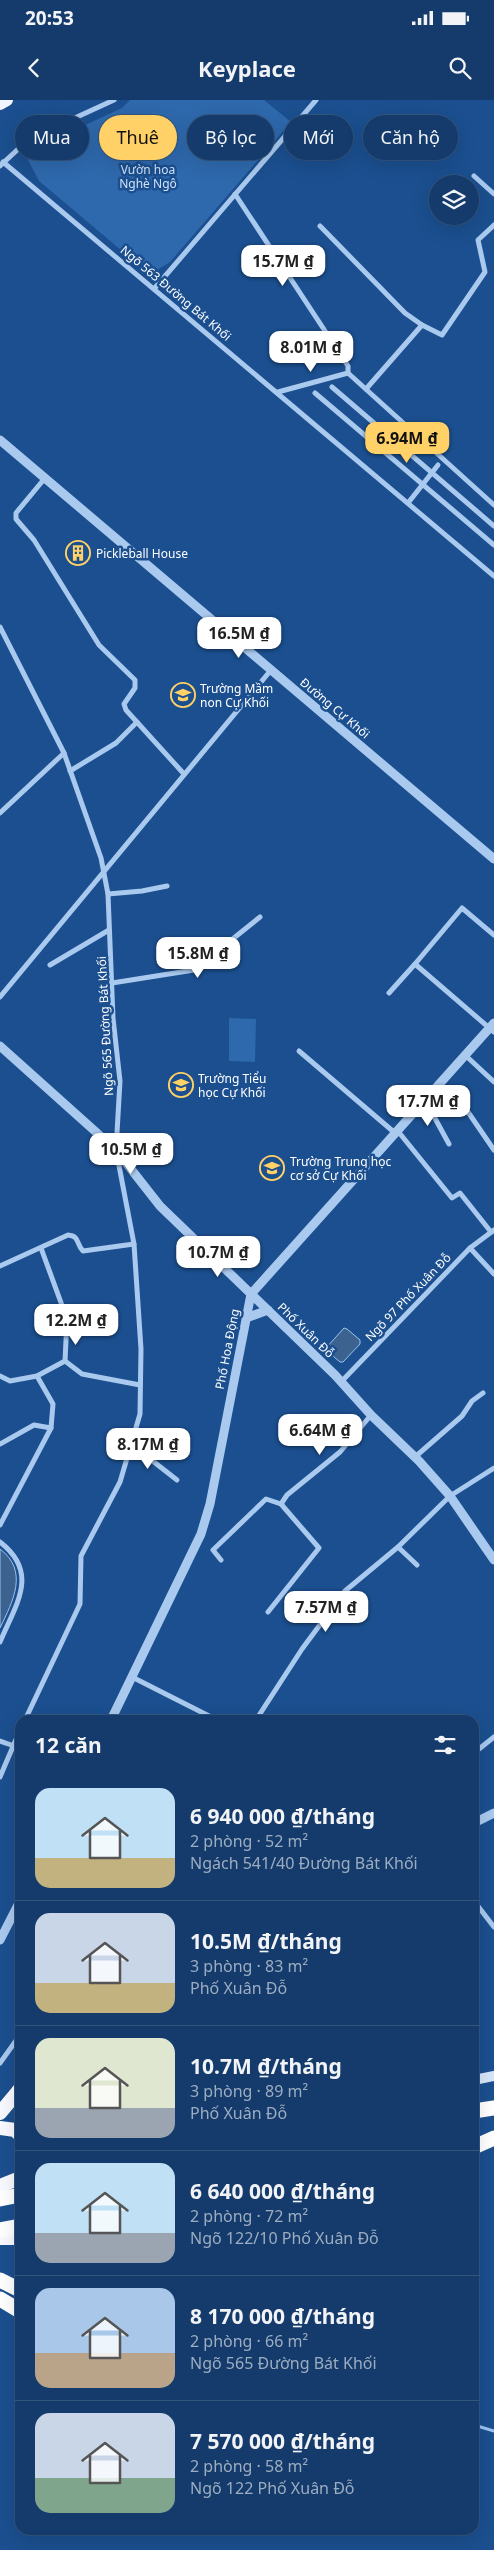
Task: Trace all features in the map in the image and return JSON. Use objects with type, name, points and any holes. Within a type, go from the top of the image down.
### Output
[{"type":"highway","points":[[0,2113],[15,2096]]},
{"type":"highway","points":[[479,2110],[494,2108]]},
{"type":"highway","points":[[0,2128],[15,2130]]},
{"type":"highway","points":[[479,2139],[494,2137]]},
{"type":"highway","points":[[479,2144],[494,2137]]},
{"type":"highway","points":[[0,2187],[15,2180]]},
{"type":"highway","points":[[0,2199],[15,2196]]},
{"type":"highway","points":[[0,2230],[15,2227]]},
{"type":"highway","points":[[0,2237],[15,2235]]},
{"type":"highway","points":[[0,2237],[15,2238]]},
{"type":"highway","points":[[0,2280],[15,2287]]},
{"type":"highway","points":[[0,2298],[15,2307]]},
{"type":"main road","points":[[0,104],[7,100]]},
{"type":"main road","points":[[479,2079],[494,2076]]},
{"type":"main road","points":[[0,2187],[15,2187]]},
{"type":"street","points":[[2,164],[29,139],[114,100]]},
{"type":"street","points":[[154,289],[316,100]]},
{"type":"street","name":"Ngõ 563 Đường Bát Khối","points":[[2,164],[278,392],[494,576]]},
{"type":"street","points":[[479,180],[494,194]]},
{"type":"street","points":[[235,194],[348,366],[348,373],[494,505]]},
{"type":"street","points":[[320,226],[405,313],[422,325],[442,335],[485,272],[478,240],[494,226]]},
{"type":"street","points":[[366,389],[422,325]]},
{"type":"street","points":[[278,392],[348,373]]},
{"type":"street","points":[[332,387],[494,526]]},
{"type":"street","points":[[314,393],[494,545]]},
{"type":"street","name":"Đường Cự Khối","points":[[0,440],[494,859]]},
{"type":"street","points":[[408,503],[438,465]]},
{"type":"street","points":[[45,478],[16,513],[16,519],[34,540],[99,646],[135,680],[136,686],[125,701],[124,707],[184,774]]},
{"type":"street","name":"Ngõ 565 Đường Bát Khối","points":[[0,627],[64,753],[101,858],[104,872],[108,894],[112,982],[120,1081],[116,1150],[134,1244],[141,1349],[140,1414],[120,1482],[81,1556],[80,1604],[27,1715]]},
{"type":"street","points":[[0,997],[271,670]]},
{"type":"street","points":[[70,771],[116,743],[137,722]]},
{"type":"street","points":[[0,813],[64,753]]},
{"type":"street","points":[[108,894],[167,886]]},
{"type":"street","points":[[389,993],[462,908],[494,935]]},
{"type":"street","points":[[112,982],[194,970],[260,917]]},
{"type":"street","points":[[50,965],[109,930]]},
{"type":"street","points":[[415,964],[492,1027]]},
{"type":"street","name":"Phố Hoa Động","points":[[113,1715],[201,1534],[210,1504],[251,1294],[492,1027]]},
{"type":"street","name":"Phố Xuân Đỗ","points":[[1,1049],[116,1150],[160,1206],[268,1310],[341,1382],[370,1415],[415,1457],[450,1496],[494,1560]]},
{"type":"street","points":[[299,1051],[396,1132],[452,1198],[460,1192],[492,1231]]},
{"type":"street","points":[[465,1055],[494,1082]]},
{"type":"street","points":[[425,1100],[449,1144]]},
{"type":"street","points":[[468,1112],[494,1150]]},
{"type":"street","name":"Ngõ 97 Phố Xuân Đỗ","points":[[341,1382],[470,1248],[492,1231]]},
{"type":"street","points":[[0,1266],[68,1235],[74,1235],[78,1239],[83,1250],[134,1244]]},
{"type":"street","points":[[41,1248],[67,1319],[65,1361]]},
{"type":"street","points":[[470,1248],[494,1274]]},
{"type":"street","points":[[246,1318],[268,1310]]},
{"type":"street","points":[[65,1361],[82,1374],[140,1385]]},
{"type":"street","points":[[0,1376],[10,1381],[37,1376],[65,1361]]},
{"type":"street","points":[[0,1525],[51,1428],[53,1404],[37,1376]]},
{"type":"street","points":[[415,1457],[462,1416],[472,1401],[483,1393]]},
{"type":"street","points":[[281,1504],[287,1496],[340,1452],[370,1415]]},
{"type":"street","points":[[0,1444],[34,1425],[51,1428]]},
{"type":"street","points":[[131,1444],[177,1480]]},
{"type":"street","points":[[259,1715],[302,1650],[345,1591],[398,1547],[450,1496],[494,1468]]},
{"type":"street","points":[[221,1560],[214,1550],[266,1499],[281,1504],[319,1548],[268,1612]]},
{"type":"street","points":[[0,1542],[12,1551],[21,1565],[24,1578],[18,1600],[0,1642]]},
{"type":"street","points":[[398,1547],[416,1565]]},
{"type":"street","points":[[132,1677],[208,1715]]},
{"type":"street","points":[[479,1749],[494,1737]]},
{"type":"street","points":[[0,1741],[13,1745]]},
{"type":"street","points":[[0,1777],[15,1741]]},
{"type":"street","points":[[479,1820],[494,1813]]},
{"type":"street","points":[[479,1907],[494,1927]]},
{"type":"street","points":[[0,1940],[15,1911]]},
{"type":"street","points":[[0,2063],[15,2042]]},
{"type":"green space","name":"Vườn hoa Nghè Ngô","points":[[130,100],[264,100],[284,116],[284,130],[274,142],[274,115],[187,115],[187,160],[258,160],[170,262],[157,270],[147,272],[39,181],[28,160],[89,160],[89,123],[99,119],[99,160],[177,160],[177,115],[107,115],[122,108]]},
{"type":"green space","points":[[229,1018],[256,1019],[255,1062],[229,1061]]},
{"type":"shaded area","points":[[344,1328],[360,1340],[360,1344],[343,1362],[340,1362],[327,1351],[327,1347]]},
{"type":"shaded area","points":[[0,1549],[9,1558],[14,1567],[16,1587],[10,1607],[0,1628]]},
{"type":"waterway","points":[[479,2426],[494,2431]]},
{"type":"place","name":"Pickleball House","points":[[78,553]]},
{"type":"place","name":"Trường Mầm non Cự Khối","points":[[183,695]]},
{"type":"place","name":"Trường Tiểu học Cự Khối","points":[[181,1085]]},
{"type":"place","name":"Trường Trung học cơ sở Cự Khối","points":[[272,1168]]}]
